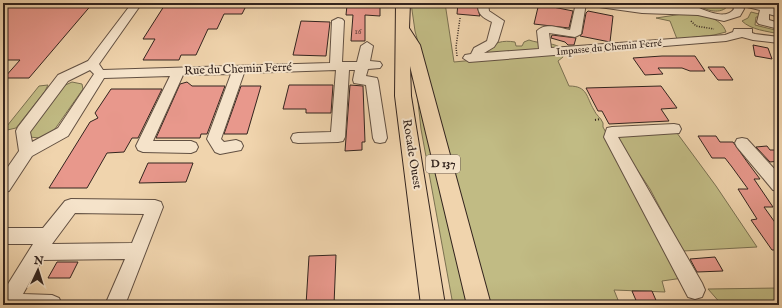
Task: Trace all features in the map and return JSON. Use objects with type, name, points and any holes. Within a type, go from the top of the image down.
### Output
[{"type":"main road","name":"Rocade Ouest","points":[[403,3],[403,96],[431,303]]},
{"type":"main road","name":"D 137","points":[[402,25],[413,45],[478,305]]},
{"type":"street","points":[[3,186],[27,152],[63,132],[96,69],[137,3]]},
{"type":"street","points":[[473,57],[482,47],[490,43],[494,37],[498,21],[485,15],[482,11],[483,3]]},
{"type":"street","points":[[546,53],[543,31],[546,29],[575,34],[581,3]]},
{"type":"street","points":[[592,3],[642,10],[699,12],[720,17],[727,25],[754,37],[775,40]]},
{"type":"street","points":[[642,10],[681,3]]},
{"type":"street","points":[[686,3],[699,12]]},
{"type":"street","points":[[720,17],[737,8],[760,6],[779,14]]},
{"type":"street","points":[[737,8],[779,14]]},
{"type":"street","points":[[737,8],[737,24],[745,32]]},
{"type":"street","points":[[764,12],[763,22],[779,26]]},
{"type":"street","points":[[298,138],[338,137],[340,66],[338,21]]},
{"type":"street","name":"Impasse du Chemin Ferré","points":[[473,57],[546,53],[726,38],[745,32]]},
{"type":"street","points":[[366,46],[359,80],[372,81],[380,138]]},
{"type":"street","name":"Rue du Chemin Ferré","points":[[96,69],[180,71],[376,65]]},
{"type":"street","points":[[27,152],[23,130],[64,78],[96,69]]},
{"type":"street","points":[[236,146],[220,148],[214,139],[239,69]]},
{"type":"street","points":[[180,71],[143,146],[191,147]]},
{"type":"street","points":[[674,129],[612,132],[611,137],[695,290]]},
{"type":"street","points":[[742,142],[779,185]]},
{"type":"street","points":[[52,305],[7,303],[42,244],[71,206],[155,207],[115,305]]},
{"type":"street","points":[[3,236],[42,244],[137,251]]},
{"type":"path","points":[[460,18],[456,47],[458,60],[473,57]]},
{"type":"path","points":[[595,120],[601,119]]},
{"type":"shaded area","points":[[411,3],[445,3],[454,62],[485,59],[485,51],[495,44],[507,41],[515,42],[516,46],[522,46],[524,42],[529,40],[560,47],[563,57],[558,61],[569,86],[580,88],[586,93],[683,278],[662,281],[665,292],[614,290],[620,305],[489,305],[415,31]]},
{"type":"shaded area","points":[[696,3],[725,3],[727,7],[720,11],[711,11],[699,6]]},
{"type":"shaded area","points":[[751,12],[759,14],[761,17],[756,17],[755,25],[779,31],[779,34],[759,30],[742,21],[748,18]]},
{"type":"shaded area","points":[[689,13],[716,20],[724,27],[726,32],[714,35],[677,39],[670,21],[656,18]]},
{"type":"shaded area","points":[[415,75],[470,305],[453,305],[421,129]]},
{"type":"shaded area","points":[[72,82],[82,84],[83,89],[50,136],[40,138],[29,137],[29,131],[61,87]]},
{"type":"shaded area","points":[[48,85],[16,128],[3,131],[39,86]]},
{"type":"shaded area","points":[[674,129],[716,186],[757,247],[683,251],[650,189],[612,132]]},
{"type":"shaded area","points":[[779,288],[779,305],[722,305],[708,289]]},
{"type":"building","points":[[3,3],[93,3],[29,78],[4,78],[20,60],[3,60]]},
{"type":"building","points":[[166,3],[247,4],[242,14],[224,14],[217,29],[208,29],[196,55],[181,55],[179,60],[143,60],[155,39],[143,39]]},
{"type":"building","points":[[458,3],[476,3],[480,16],[457,14]]},
{"type":"building","points":[[539,3],[554,3],[553,7],[573,11],[569,28],[534,24]]},
{"type":"building","points":[[347,5],[380,5],[380,16],[365,15],[365,41],[351,41],[353,15],[346,15]]},
{"type":"building","points":[[588,11],[613,16],[610,42],[580,36],[582,34],[586,13]]},
{"type":"building","points":[[301,21],[330,22],[326,56],[293,55]]},
{"type":"building","points":[[552,35],[576,38],[574,45],[568,45],[565,42],[551,38]]},
{"type":"building","points":[[753,45],[768,48],[772,59],[755,56]]},
{"type":"building","points":[[695,56],[705,71],[690,71],[682,68],[658,68],[663,74],[645,75],[633,58]]},
{"type":"building","points":[[708,67],[724,67],[733,80],[718,80]]},
{"type":"building","points":[[187,82],[192,86],[225,86],[207,134],[201,134],[200,138],[156,138],[180,84]]},
{"type":"building","points":[[289,85],[333,85],[331,113],[306,113],[306,109],[283,109]]},
{"type":"building","points":[[350,85],[363,86],[365,142],[362,142],[362,150],[345,151]]},
{"type":"building","points":[[241,86],[261,86],[247,134],[224,134]]},
{"type":"building","points":[[661,86],[677,108],[661,109],[669,121],[609,124],[602,111],[598,111],[586,88]]},
{"type":"building","points":[[111,89],[162,89],[138,138],[132,138],[124,152],[107,153],[87,188],[49,188],[90,122],[98,118],[95,113]]},
{"type":"building","points":[[698,136],[716,136],[720,142],[733,142],[760,179],[754,179],[773,207],[764,207],[779,228],[779,250],[772,250],[751,220],[757,219],[738,189],[748,189],[725,158],[712,158]]},
{"type":"building","points":[[767,146],[770,150],[779,150],[779,161],[770,162],[756,147]]},
{"type":"building","points":[[148,163],[193,163],[186,182],[139,183]]},
{"type":"building","points":[[336,255],[334,305],[306,305],[309,256]]},
{"type":"building","points":[[715,257],[723,271],[697,272],[690,259]]},
{"type":"building","points":[[57,262],[78,262],[70,278],[48,278]]},
{"type":"building","points":[[632,291],[652,291],[658,305],[638,305]]}]
